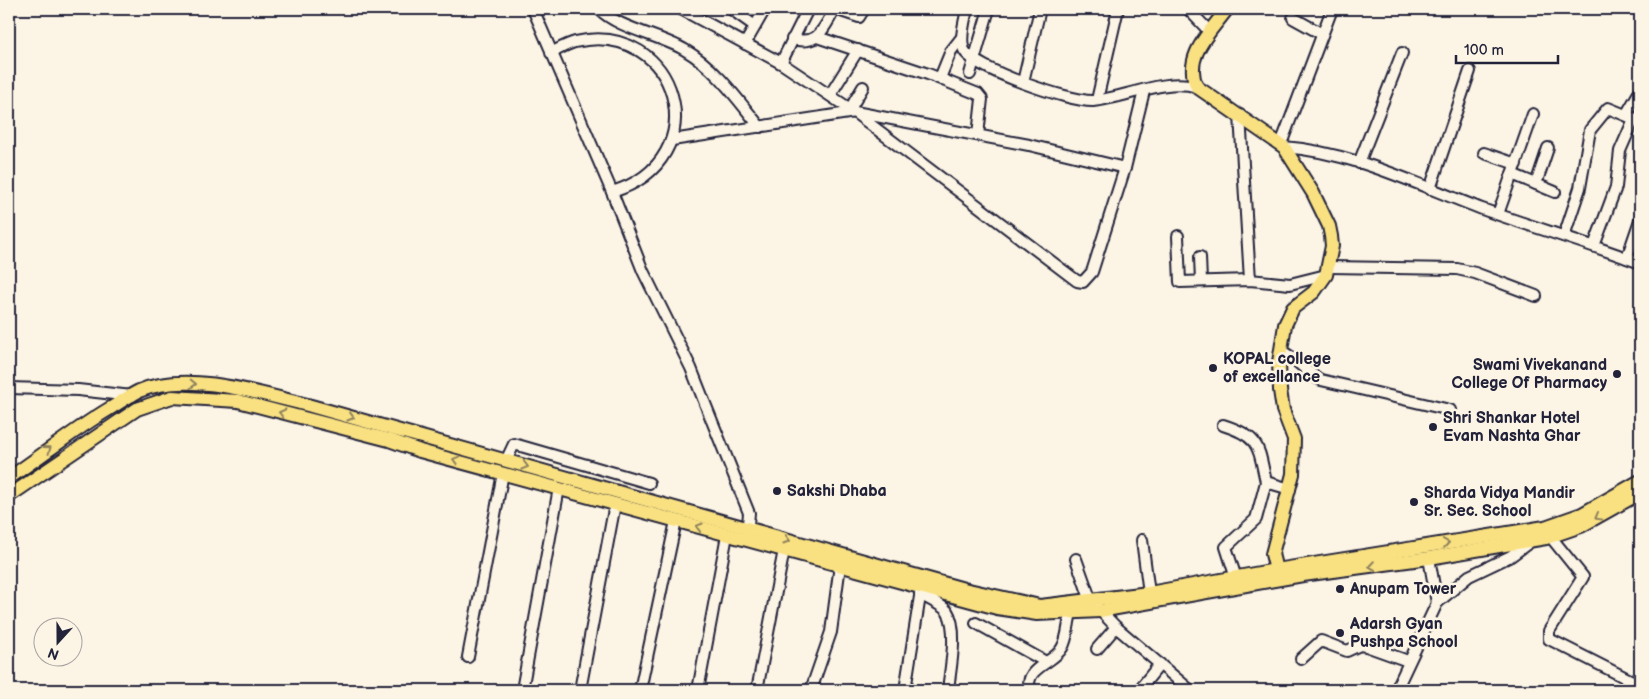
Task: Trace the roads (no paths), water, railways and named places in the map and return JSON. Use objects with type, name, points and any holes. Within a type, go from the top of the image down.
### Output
[{"type":"main road","points":[[1227,9],[1209,31],[1193,64],[1193,79],[1197,87],[1283,146],[1313,193],[1329,226],[1332,246],[1328,271],[1314,292],[1289,313],[1284,325],[1280,390],[1283,410],[1294,439],[1293,474],[1272,554],[1276,570]]},
{"type":"main road","points":[[9,478],[76,429],[132,396],[159,386],[177,384],[241,390],[311,406],[505,467],[559,488],[582,488],[624,493],[747,534],[784,550],[920,590],[997,608],[1037,614],[1100,611],[1303,575],[1390,557]]},
{"type":"main road","points":[[9,496],[137,409],[172,397],[238,402],[505,467],[570,478],[582,488],[615,504],[727,535],[747,534],[825,551],[908,572],[964,590],[1030,605],[1048,606],[1149,593],[1276,570],[1414,554],[1560,522],[1582,514],[1640,480]]},
{"type":"main road","points":[[1414,554],[1429,558],[1550,536],[1581,526],[1640,493]]},
{"type":"street","points":[[533,9],[612,192],[643,270],[706,406],[749,513],[747,534]]},
{"type":"street","points":[[599,9],[611,18],[666,40],[697,57],[712,71],[760,127]]},
{"type":"street","points":[[681,9],[780,63],[853,110],[1078,282],[1083,282],[1092,272],[1125,168],[1144,91]]},
{"type":"street","points":[[731,9],[755,26]]},
{"type":"street","points":[[745,44],[765,9]]},
{"type":"street","points":[[780,63],[808,9]]},
{"type":"street","points":[[792,39],[805,43],[817,37],[835,9],[855,17],[859,17],[864,9]]},
{"type":"street","points":[[967,9],[962,36],[965,52],[974,62],[1023,82],[1076,99],[1097,100],[1177,83],[1197,87]]},
{"type":"street","points":[[970,74],[989,9]]},
{"type":"street","points":[[1023,82],[1040,9]]},
{"type":"street","points":[[1097,100],[1118,9]]},
{"type":"street","points":[[1188,9],[1209,31]]},
{"type":"street","points":[[1332,9],[1283,146],[1318,151],[1359,163],[1430,190],[1640,263]]},
{"type":"street","points":[[1293,18],[1322,34]]},
{"type":"street","points":[[940,78],[951,51],[962,36]]},
{"type":"street","points":[[817,37],[940,78],[981,96],[978,135]]},
{"type":"street","points":[[551,53],[573,42],[597,38],[621,42],[643,53],[661,70],[672,92],[676,116],[672,140],[665,155],[643,179],[612,192]]},
{"type":"street","points":[[830,95],[858,50]]},
{"type":"street","points":[[1359,163],[1402,53]]},
{"type":"street","points":[[1430,190],[1470,71]]},
{"type":"street","points":[[853,110],[863,87]]},
{"type":"street","points":[[1594,246],[1616,187],[1620,151],[1633,118],[1640,91]]},
{"type":"street","points":[[1564,236],[1580,188],[1590,130],[1608,108],[1633,118]]},
{"type":"street","points":[[672,140],[760,127],[853,110],[1029,145],[1125,168]]},
{"type":"street","points":[[1498,214],[1533,114]]},
{"type":"street","points":[[1240,116],[1250,280]]},
{"type":"street","points":[[1536,184],[1548,148]]},
{"type":"street","points":[[1484,153],[1516,164]]},
{"type":"street","points":[[1512,174],[1555,192]]},
{"type":"street","points":[[1627,258],[1640,220]]},
{"type":"street","points":[[1178,236],[1178,280],[1250,280],[1290,284],[1328,271],[1457,269],[1474,273],[1536,296]]},
{"type":"street","points":[[1200,257],[1201,281]]},
{"type":"street","points":[[1281,351],[1292,356],[1312,376],[1321,380],[1450,410]]},
{"type":"street","points":[[9,388],[78,390],[132,396]]},
{"type":"street","points":[[1223,425],[1241,431],[1257,443],[1266,482],[1256,518],[1226,547],[1236,578]]},
{"type":"street","points":[[468,657],[505,467],[514,444],[649,484]]},
{"type":"street","points":[[570,478],[578,462]]},
{"type":"street","points":[[624,493],[635,479]]},
{"type":"street","points":[[1266,482],[1290,489]]},
{"type":"street","points":[[522,690],[559,488]]},
{"type":"street","points":[[580,690],[615,504]]},
{"type":"street","points":[[640,690],[676,520]]},
{"type":"street","points":[[698,690],[727,535]]},
{"type":"street","points":[[1550,536],[1583,577],[1550,631],[1549,639],[1640,685]]},
{"type":"street","points":[[1142,540],[1149,593]]},
{"type":"street","points":[[1396,690],[1408,661],[1437,603],[1469,576],[1511,556],[1532,540]]},
{"type":"street","points":[[758,690],[784,550]]},
{"type":"street","points":[[1429,558],[1437,603]]},
{"type":"street","points":[[1076,559],[1091,601],[1116,628],[1190,690]]},
{"type":"street","points":[[811,690],[831,632],[840,565]]},
{"type":"street","points":[[905,690],[920,590],[946,610],[950,620],[953,632],[948,690]]},
{"type":"street","points":[[1028,689],[1032,674],[1062,649],[1071,613]]},
{"type":"street","points":[[976,623],[1046,662]]},
{"type":"street","points":[[1097,650],[1116,628]]},
{"type":"street","points":[[1301,659],[1322,641],[1347,650],[1360,645],[1366,646],[1408,661]]},
{"type":"street","points":[[1139,690],[1160,664]]},
{"type":"place","name":"KOPAL college of excellance","points":[[1213,368]]},
{"type":"place","name":"Swami Vivekanand College Of Pharmacy","points":[[1617,374]]},
{"type":"place","name":"Shri Shankar Hotel Evam Nashta Ghar","points":[[1433,427]]},
{"type":"place","name":"Sakshi Dhaba","points":[[777,491]]},
{"type":"place","name":"Sharda Vidya Mandir Sr. Sec. School","points":[[1414,502]]},
{"type":"place","name":"Anupam Tower","points":[[1340,589]]},
{"type":"place","name":"Adarsh Gyan Pushpa School","points":[[1340,633]]}]
